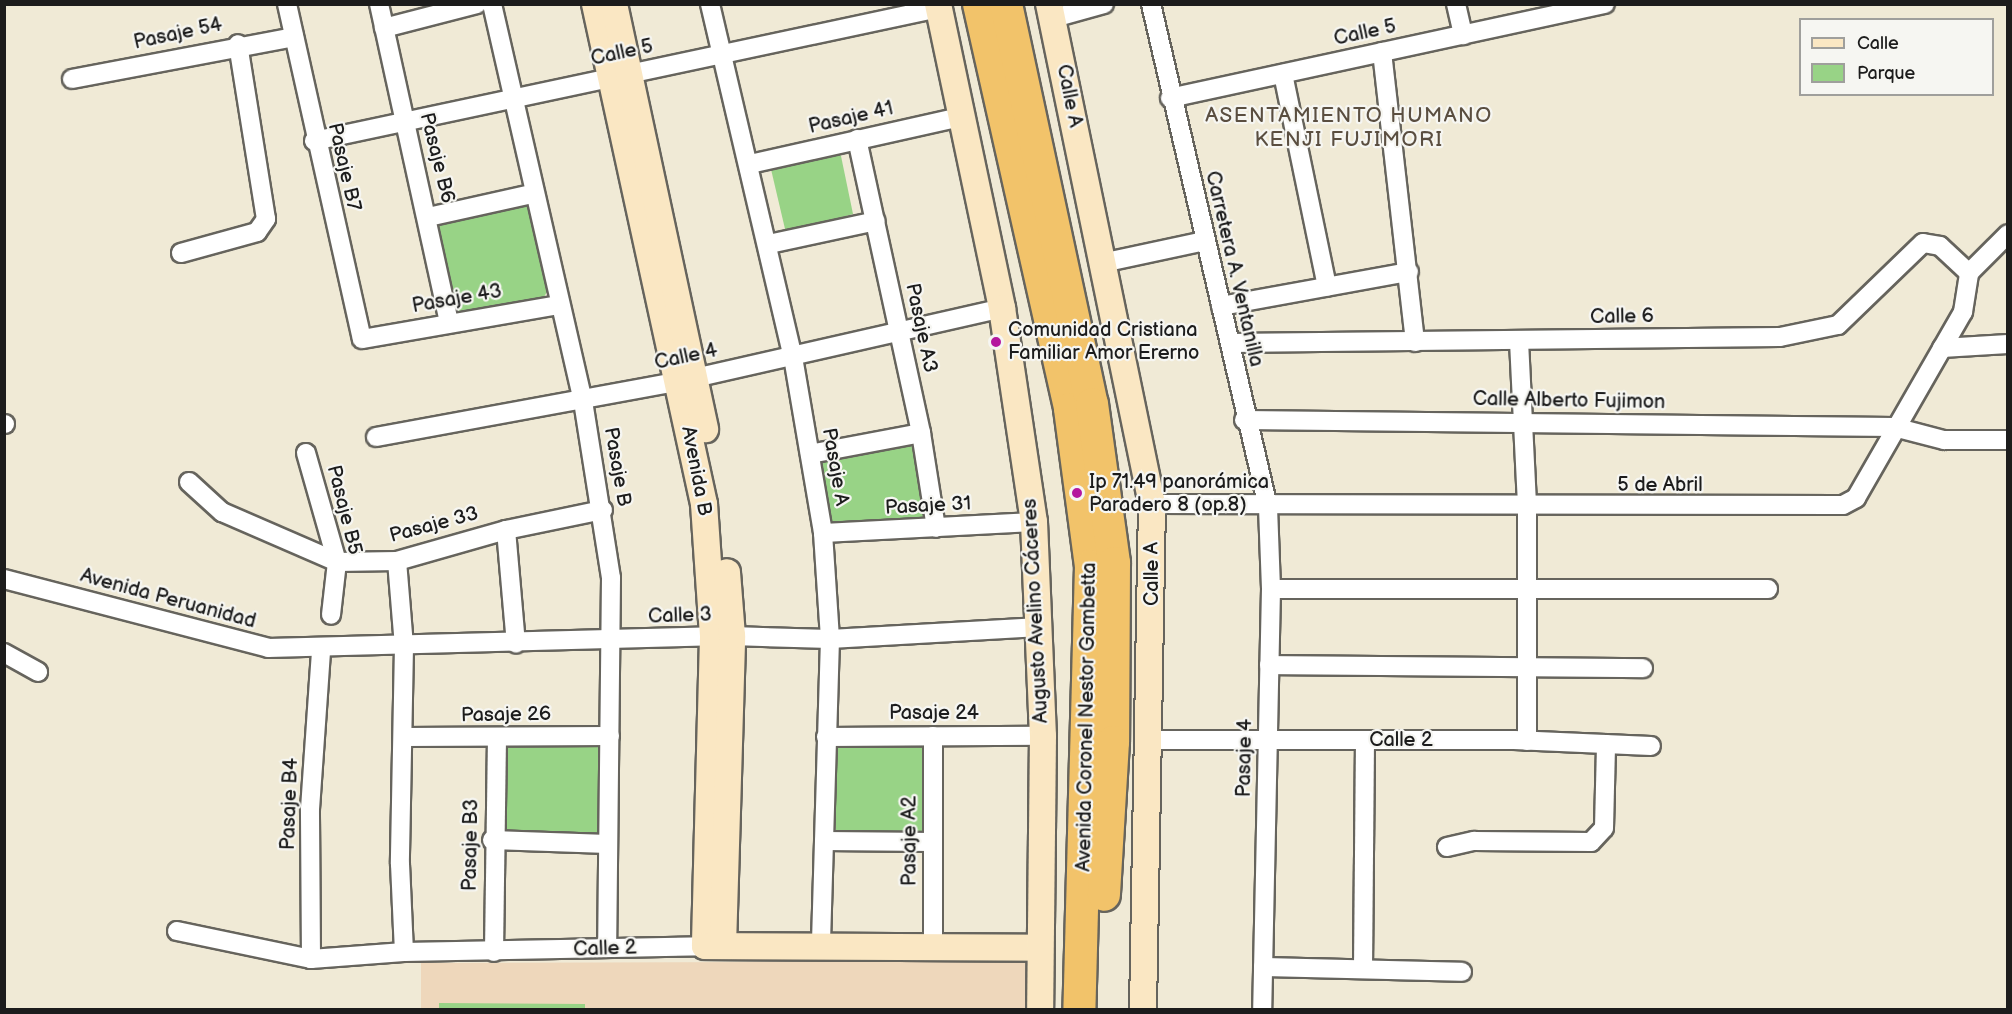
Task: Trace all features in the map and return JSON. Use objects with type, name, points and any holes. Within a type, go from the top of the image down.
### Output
[{"type":"highway","name":"Avenida Coronel Nestor Gambetta","points":[[979,4],[1070,409],[1091,566],[1079,1010]]},
{"type":"highway","name":"Avenida Coronel Nestor Gambetta","points":[[1006,4],[1092,404],[1114,563],[1113,742],[1100,1010]]},
{"type":"street","name":"Pasaje B7","points":[[287,4],[314,141],[362,339]]},
{"type":"street","name":"Pasaje B6","points":[[379,4],[428,217],[449,322]]},
{"type":"street","points":[[384,28],[477,4]]},
{"type":"street","name":"Pasaje B","points":[[492,4],[515,99],[532,194],[583,401],[603,510],[612,640],[607,948]]},
{"type":"street","name":"Avenida B","points":[[595,4],[621,76]]},
{"type":"street","name":"Avenida B","points":[[614,4],[621,76],[687,380],[722,512],[723,637],[714,946]]},
{"type":"street","name":"Pasaje A","points":[[710,4],[769,244],[793,357],[823,533],[831,639],[826,736],[821,947]]},
{"type":"street","points":[[1052,11],[1104,4]]},
{"type":"street","name":"Carretera A. Ventanilla","points":[[1151,4],[1170,98],[1230,343],[1244,420],[1268,507]]},
{"type":"street","points":[[1456,4],[1463,35]]},
{"type":"street","name":"Calle 5","points":[[1170,98],[1605,4]]},
{"type":"street","name":"Calle 5","points":[[314,141],[721,55],[939,6]]},
{"type":"street","name":"Augusto Avelino Cáceres","points":[[939,6],[1002,308],[1034,522],[1043,736],[1037,948],[1040,1010]]},
{"type":"street","name":"Calle A","points":[[1052,11],[1152,504],[1150,740],[1143,1010]]},
{"type":"street","name":"Pasaje 54","points":[[72,79],[238,44],[294,37]]},
{"type":"street","points":[[182,254],[257,232],[266,219],[238,44]]},
{"type":"street","points":[[1382,52],[1409,272],[1414,342]]},
{"type":"street","points":[[1283,74],[1327,287]]},
{"type":"street","name":"Pasaje 41","points":[[750,164],[857,138],[961,117]]},
{"type":"street","name":"Pasaje A3","points":[[857,138],[921,433],[936,528]]},
{"type":"street","points":[[428,217],[532,194]]},
{"type":"street","points":[[769,244],[876,221]]},
{"type":"street","points":[[1969,273],[2007,234]]},
{"type":"street","points":[[1102,263],[1205,241]]},
{"type":"street","name":"Calle 6","points":[[1230,343],[1780,337],[1838,325],[1923,243],[1940,246],[1969,273]]},
{"type":"street","points":[[1221,306],[1409,272]]},
{"type":"street","name":"5 de Abril","points":[[1152,504],[1268,507],[1843,505],[1856,498],[1894,427],[1964,312],[1969,273]]},
{"type":"street","name":"Pasaje 43","points":[[362,339],[449,322],[559,305]]},
{"type":"street","name":"Calle 4","points":[[376,437],[583,401],[687,380],[1002,308]]},
{"type":"street","points":[[1519,340],[1521,423],[1527,507],[1525,665],[1527,741]]},
{"type":"street","points":[[1942,348],[2007,344]]},
{"type":"street","name":"Calle Alberto Fujimon","points":[[1244,420],[1894,427],[1944,440],[2007,440]]},
{"type":"street","points":[[810,454],[921,433]]},
{"type":"street","name":"Pasaje B5","points":[[306,453],[337,562],[331,615]]},
{"type":"street","name":"Pasaje 33","points":[[189,482],[222,512],[337,562],[397,561],[506,530],[603,510]]},
{"type":"street","name":"Pasaje 4","points":[[1262,1010],[1271,589],[1268,507]]},
{"type":"street","name":"Pasaje 31","points":[[823,533],[1034,522]]},
{"type":"street","points":[[506,530],[516,644]]},
{"type":"street","points":[[397,561],[404,646],[404,952]]},
{"type":"street","name":"Avenida Peruanidad","points":[[4,579],[268,648],[321,650]]},
{"type":"street","points":[[1271,589],[1526,592],[1768,589]]},
{"type":"street","name":"Calle 3","points":[[321,650],[723,637],[831,639],[1040,627]]},
{"type":"street","name":"Pasaje B4","points":[[311,959],[310,809],[321,650]]},
{"type":"street","points":[[4,653],[38,672]]},
{"type":"street","points":[[1269,665],[1525,665],[1642,668]]},
{"type":"street","name":"Pasaje 26","points":[[404,737],[496,739],[609,736]]},
{"type":"street","name":"Pasaje 24","points":[[826,736],[1043,736]]},
{"type":"street","name":"Pasaje A2","points":[[933,736],[933,946]]},
{"type":"street","name":"Pasaje B3","points":[[494,952],[492,840],[496,739]]},
{"type":"street","name":"Calle 2","points":[[1150,740],[1527,741],[1651,746]]},
{"type":"street","points":[[1363,969],[1365,740]]},
{"type":"street","points":[[1447,847],[1474,841],[1591,842],[1604,828],[1606,744]]},
{"type":"street","points":[[492,840],[608,844]]},
{"type":"street","points":[[824,841],[933,842]]},
{"type":"street","name":"Calle 2","points":[[177,932],[311,959],[404,952],[714,946],[1037,948]]},
{"type":"street","points":[[1263,967],[1462,972]]},
{"type":"shaded area","points":[[1031,961],[1031,1009],[421,1010],[421,963]]},
{"type":"green space","points":[[834,151],[841,156],[853,214],[792,232],[785,229],[770,165]]},
{"type":"green space","points":[[523,201],[530,205],[548,290],[544,297],[459,312],[436,224]]},
{"type":"green space","points":[[914,440],[929,522],[831,530],[817,458]]},
{"type":"green space","points":[[601,743],[602,836],[507,835],[503,830],[508,746]]},
{"type":"green space","points":[[838,743],[925,743],[928,831],[919,837],[836,835],[831,750]]},
{"type":"green space","points":[[439,1003],[585,1004],[585,1009],[439,1010]]},
{"type":"place","name":"Comunidad Cristiana Familiar Amor Ererno","points":[[996,342]]},
{"type":"place","name":"Ip 71.49 panorámica Paradero 8 (op.8)","points":[[1077,493]]},
{"type":"district","name":"ASENTAMIENTO HUMANO KENJI FUJIMORI","points":[[1349,128]]}]
